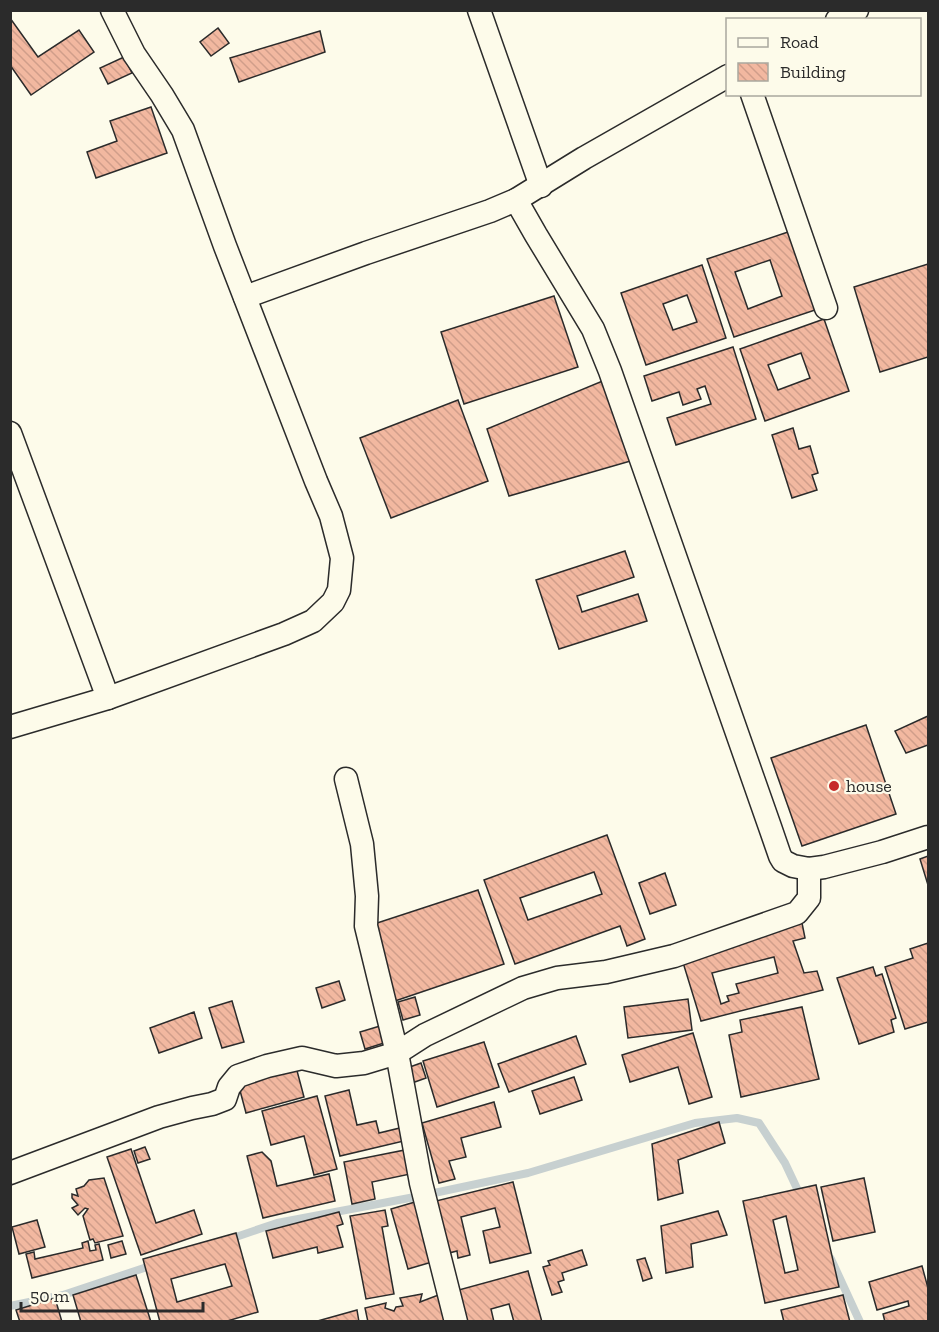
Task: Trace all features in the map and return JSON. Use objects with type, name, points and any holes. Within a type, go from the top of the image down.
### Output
[{"type":"street","points":[[10,727],[108,698],[284,634],[314,621],[333,602],[339,590],[342,558],[331,516],[245,297],[183,130],[134,54],[112,10]]},
{"type":"street","points":[[479,10],[541,186]]},
{"type":"street","points":[[841,18],[857,10]]},
{"type":"street","points":[[245,297],[516,200],[584,158],[726,77]]},
{"type":"street","points":[[753,96],[826,308]]},
{"type":"street","points":[[516,200],[593,329],[610,371],[783,861],[793,866],[809,869],[824,867],[928,837]]},
{"type":"street","points":[[10,433],[108,698]]},
{"type":"street","points":[[346,779],[362,844],[368,896],[366,926],[397,1053],[421,1183],[456,1322]]},
{"type":"street","points":[[10,1173],[159,1117],[225,1099],[229,1087],[238,1076],[267,1066],[302,1058],[336,1066],[364,1063],[397,1053],[425,1035],[523,988],[557,978],[606,972],[674,956],[797,913],[809,898],[809,869]]},
{"type":"building","points":[[10,18],[38,57],[79,30],[94,52],[31,95],[10,65]]},
{"type":"building","points":[[218,28],[229,43],[211,56],[200,42]]},
{"type":"building","points":[[320,31],[325,52],[239,82],[230,58]]},
{"type":"building","points":[[124,57],[132,73],[108,84],[100,68]]},
{"type":"building","points":[[151,107],[167,153],[96,178],[87,152],[117,141],[110,121]]},
{"type":"building","points":[[791,231],[818,309],[734,337],[707,259]],"holes":[[[770,260],[782,296],[748,309],[735,272]]]},
{"type":"building","points":[[928,264],[928,357],[880,372],[854,287]]},
{"type":"building","points":[[702,265],[726,338],[646,365],[621,293]],"holes":[[[687,295],[697,322],[673,330],[663,304]]]},
{"type":"building","points":[[554,296],[578,367],[464,404],[441,332]]},
{"type":"building","points":[[824,319],[849,391],[765,421],[740,349]],"holes":[[[801,353],[810,378],[778,390],[768,365]]]},
{"type":"building","points":[[733,347],[756,419],[676,445],[667,418],[711,404],[705,386],[697,389],[701,399],[683,405],[679,392],[652,401],[644,376]]},
{"type":"building","points":[[605,380],[634,460],[509,496],[487,429]]},
{"type":"building","points":[[458,400],[488,481],[391,518],[360,438]]},
{"type":"building","points":[[793,428],[799,449],[810,446],[818,473],[812,475],[817,490],[792,498],[772,435]]},
{"type":"building","points":[[625,551],[634,577],[577,596],[582,612],[638,594],[647,621],[559,649],[536,580]]},
{"type":"building","points":[[928,716],[928,745],[906,753],[895,731]]},
{"type":"building","name":"house","points":[[866,725],[896,814],[802,846],[771,758]]},
{"type":"building","points":[[607,835],[645,939],[627,946],[620,926],[515,964],[484,880]],"holes":[[[594,872],[602,894],[528,920],[520,898]]]},
{"type":"building","points":[[928,856],[928,885],[920,859]]},
{"type":"building","points":[[665,873],[676,905],[650,914],[639,883]]},
{"type":"building","points":[[478,890],[504,964],[395,1001],[374,924]]},
{"type":"building","points":[[801,918],[805,938],[793,941],[804,973],[817,971],[823,990],[701,1021],[681,956]],"holes":[[[774,957],[778,973],[736,984],[739,993],[727,996],[729,1001],[721,1004],[712,973]]]},
{"type":"building","points":[[928,943],[928,1022],[905,1029],[885,967],[913,958],[910,949]]},
{"type":"building","points":[[873,967],[876,976],[882,974],[896,1018],[891,1020],[894,1032],[859,1044],[837,978]]},
{"type":"building","points":[[339,981],[345,1000],[322,1008],[316,988]]},
{"type":"building","points":[[415,997],[420,1015],[403,1020],[398,1002]]},
{"type":"building","points":[[688,999],[692,1030],[628,1038],[624,1007]]},
{"type":"building","points":[[232,1001],[244,1042],[222,1048],[209,1008]]},
{"type":"building","points":[[802,1007],[819,1079],[741,1097],[729,1035],[742,1032],[740,1020]]},
{"type":"building","points":[[194,1012],[202,1038],[159,1053],[150,1028]]},
{"type":"building","points":[[380,1026],[384,1043],[365,1049],[360,1032]]},
{"type":"building","points":[[693,1033],[712,1097],[689,1104],[678,1067],[630,1082],[622,1055]]},
{"type":"building","points":[[576,1036],[586,1064],[509,1092],[498,1064]]},
{"type":"building","points":[[484,1042],[499,1087],[437,1107],[423,1061]]},
{"type":"building","points":[[421,1063],[426,1078],[412,1083],[407,1068]]},
{"type":"building","points":[[296,1067],[304,1097],[246,1113],[238,1083]]},
{"type":"building","points":[[574,1077],[582,1100],[540,1114],[532,1091]]},
{"type":"building","points":[[349,1090],[357,1125],[376,1121],[379,1133],[404,1127],[408,1140],[340,1156],[325,1096]]},
{"type":"building","points":[[317,1096],[337,1169],[314,1175],[304,1136],[271,1145],[262,1111]]},
{"type":"building","points":[[494,1102],[501,1127],[461,1138],[466,1157],[449,1161],[455,1179],[439,1183],[422,1123]]},
{"type":"building","points":[[719,1122],[725,1143],[678,1160],[683,1193],[658,1200],[652,1144]]},
{"type":"building","points":[[145,1147],[150,1159],[138,1163],[134,1151]]},
{"type":"building","points":[[131,1149],[156,1223],[194,1210],[202,1234],[141,1255],[107,1157]]},
{"type":"building","points":[[410,1149],[415,1173],[372,1182],[375,1199],[352,1204],[344,1162]]},
{"type":"building","points":[[262,1152],[271,1161],[277,1186],[329,1174],[335,1201],[263,1218],[247,1156]]},
{"type":"building","points":[[104,1178],[123,1236],[95,1243],[93,1239],[90,1240],[83,1216],[88,1209],[85,1208],[78,1215],[72,1208],[78,1205],[72,1198],[72,1194],[78,1196],[76,1189],[84,1186],[89,1180]]},
{"type":"building","points":[[864,1178],[875,1232],[833,1241],[821,1187]]},
{"type":"building","points":[[513,1182],[531,1253],[490,1263],[483,1231],[500,1227],[495,1208],[461,1217],[470,1255],[458,1258],[457,1251],[445,1254],[432,1202]]},
{"type":"building","points":[[816,1185],[839,1287],[765,1303],[743,1201]],"holes":[[[786,1216],[798,1270],[785,1273],[773,1220]]]},
{"type":"building","points":[[415,1202],[432,1262],[408,1269],[391,1209]]},
{"type":"building","points":[[385,1210],[388,1226],[382,1227],[394,1294],[366,1299],[350,1216]]},
{"type":"building","points":[[718,1211],[727,1235],[691,1244],[693,1267],[666,1273],[661,1226]]},
{"type":"building","points":[[339,1212],[343,1224],[337,1226],[343,1247],[318,1253],[317,1247],[273,1258],[266,1231]]},
{"type":"building","points":[[37,1220],[45,1247],[19,1254],[12,1227]]},
{"type":"building","points":[[236,1233],[258,1312],[224,1322],[160,1322],[143,1259]],"holes":[[[225,1264],[232,1286],[177,1302],[171,1279]]]},
{"type":"building","points":[[88,1241],[90,1251],[96,1250],[95,1245],[99,1244],[103,1260],[32,1278],[26,1254],[34,1252],[35,1259],[83,1248],[82,1243]]},
{"type":"building","points":[[122,1241],[126,1254],[111,1258],[108,1245]]},
{"type":"building","points":[[582,1250],[587,1265],[562,1273],[564,1280],[558,1282],[562,1292],[552,1295],[543,1267],[550,1265],[548,1261]]},
{"type":"building","points":[[645,1258],[652,1278],[643,1281],[637,1260]]},
{"type":"building","points":[[922,1266],[928,1288],[928,1322],[885,1322],[883,1314],[909,1306],[908,1301],[877,1310],[869,1282]]},
{"type":"building","points":[[528,1271],[542,1322],[514,1322],[509,1304],[491,1309],[494,1322],[463,1322],[455,1291]]},
{"type":"building","points":[[136,1275],[151,1322],[81,1322],[73,1295]]},
{"type":"building","points":[[422,1294],[420,1302],[441,1294],[448,1322],[368,1322],[365,1308],[386,1303],[385,1308],[394,1311],[396,1307],[403,1306],[400,1298]]},
{"type":"building","points":[[843,1295],[850,1322],[784,1322],[781,1310]]},
{"type":"building","points":[[55,1298],[62,1322],[20,1322],[16,1310]]},
{"type":"building","points":[[357,1310],[359,1322],[314,1322]]},
{"type":"waterway","points":[[230,1239],[277,1223],[528,1173],[695,1123],[737,1118],[759,1123],[785,1163],[801,1197]]},
{"type":"waterway","points":[[831,1259],[860,1322]]},
{"type":"waterway","points":[[10,1306],[63,1295],[153,1265]]},
{"type":"place","name":"house","points":[[834,786]]}]
